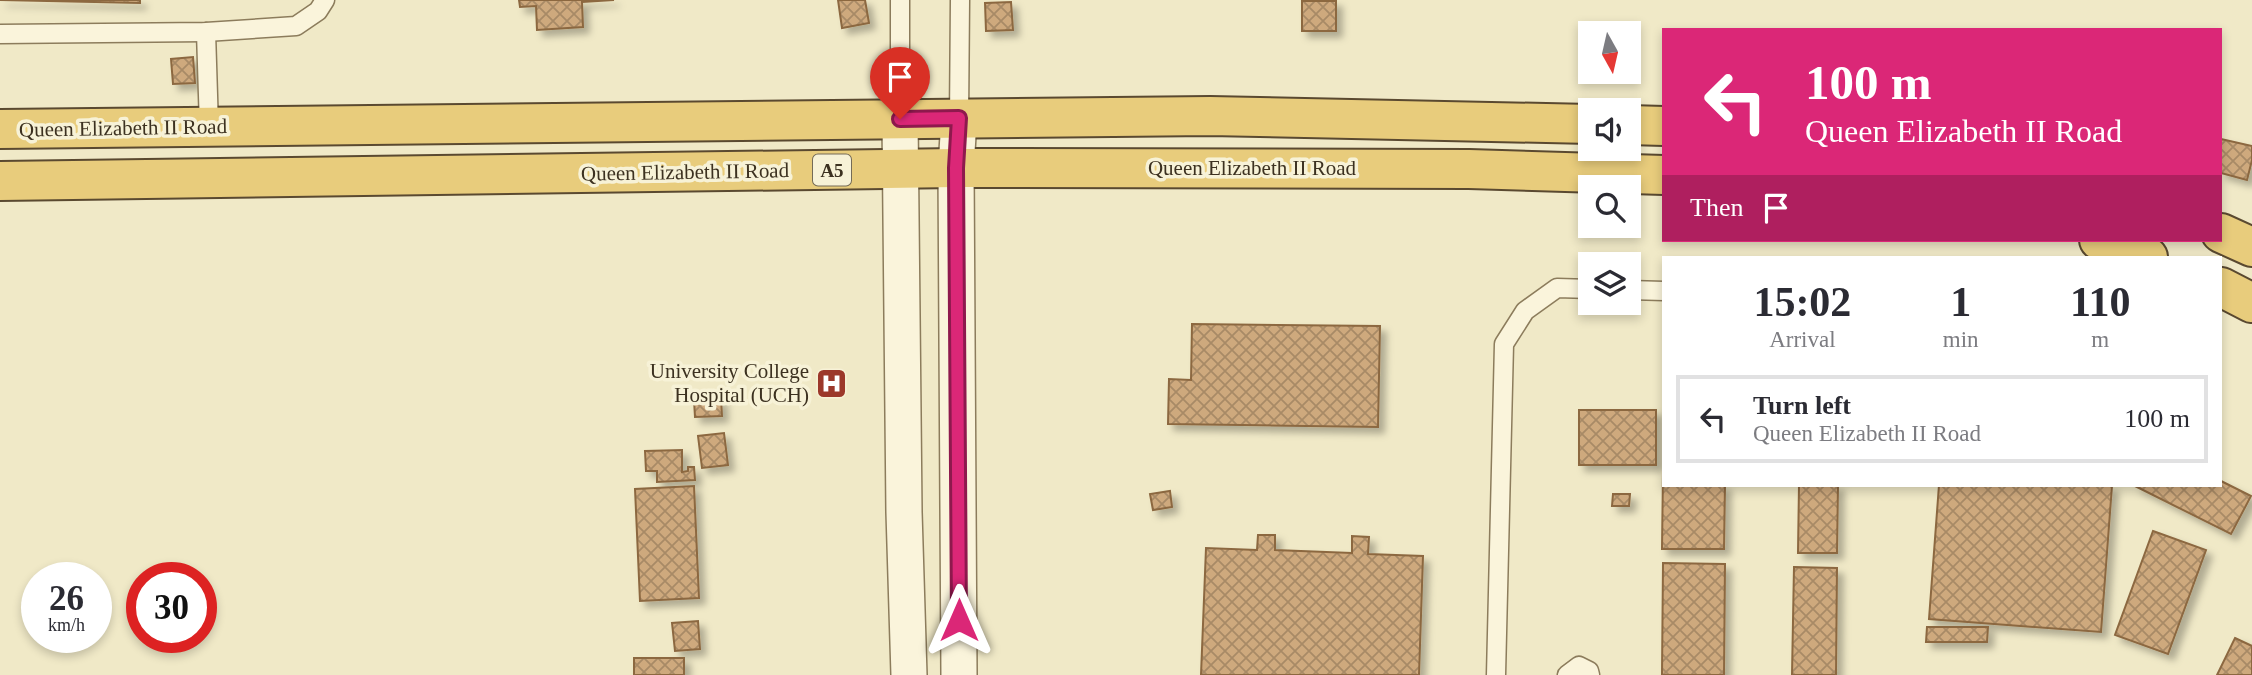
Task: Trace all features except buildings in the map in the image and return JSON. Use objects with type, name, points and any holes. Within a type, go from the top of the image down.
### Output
[{"type":"highway","name":"Queen Elizabeth II Road","points":[[0,129],[1210,116],[1578,124]]},
{"type":"highway","points":[[1641,125],[1662,126]]},
{"type":"highway","name":"Queen Elizabeth II Road","points":[[0,181],[956,168],[1469,169],[1662,175]]},
{"type":"highway","points":[[2222,233],[2252,247]]},
{"type":"highway","points":[[2105,242],[2145,256]]},
{"type":"highway","points":[[2222,288],[2252,303]]},
{"type":"street","points":[[959,118],[956,168],[959,675]]},
{"type":"street","points":[[900,119],[904,512],[909,675]]},
{"type":"street","points":[[904,512],[958,509]]},
{"type":"lane","points":[[0,34],[206,32],[296,26],[318,11],[325,0]]},
{"type":"lane","points":[[900,0],[900,119]]},
{"type":"lane","points":[[959,118],[960,0]]},
{"type":"lane","points":[[206,32],[209,127]]},
{"type":"lane","points":[[1496,675],[1504,344],[1525,311],[1557,288],[1578,289]]},
{"type":"lane","points":[[1641,290],[1662,291]]},
{"type":"lane","points":[[1567,675],[1579,666],[1589,671],[1590,675]]},
{"type":"place","name":"University College Hospital (UCH)","points":[[832,383]]},
{"type":"route","points":[[900,119],[959,118],[956,168],[959,620]]}]
